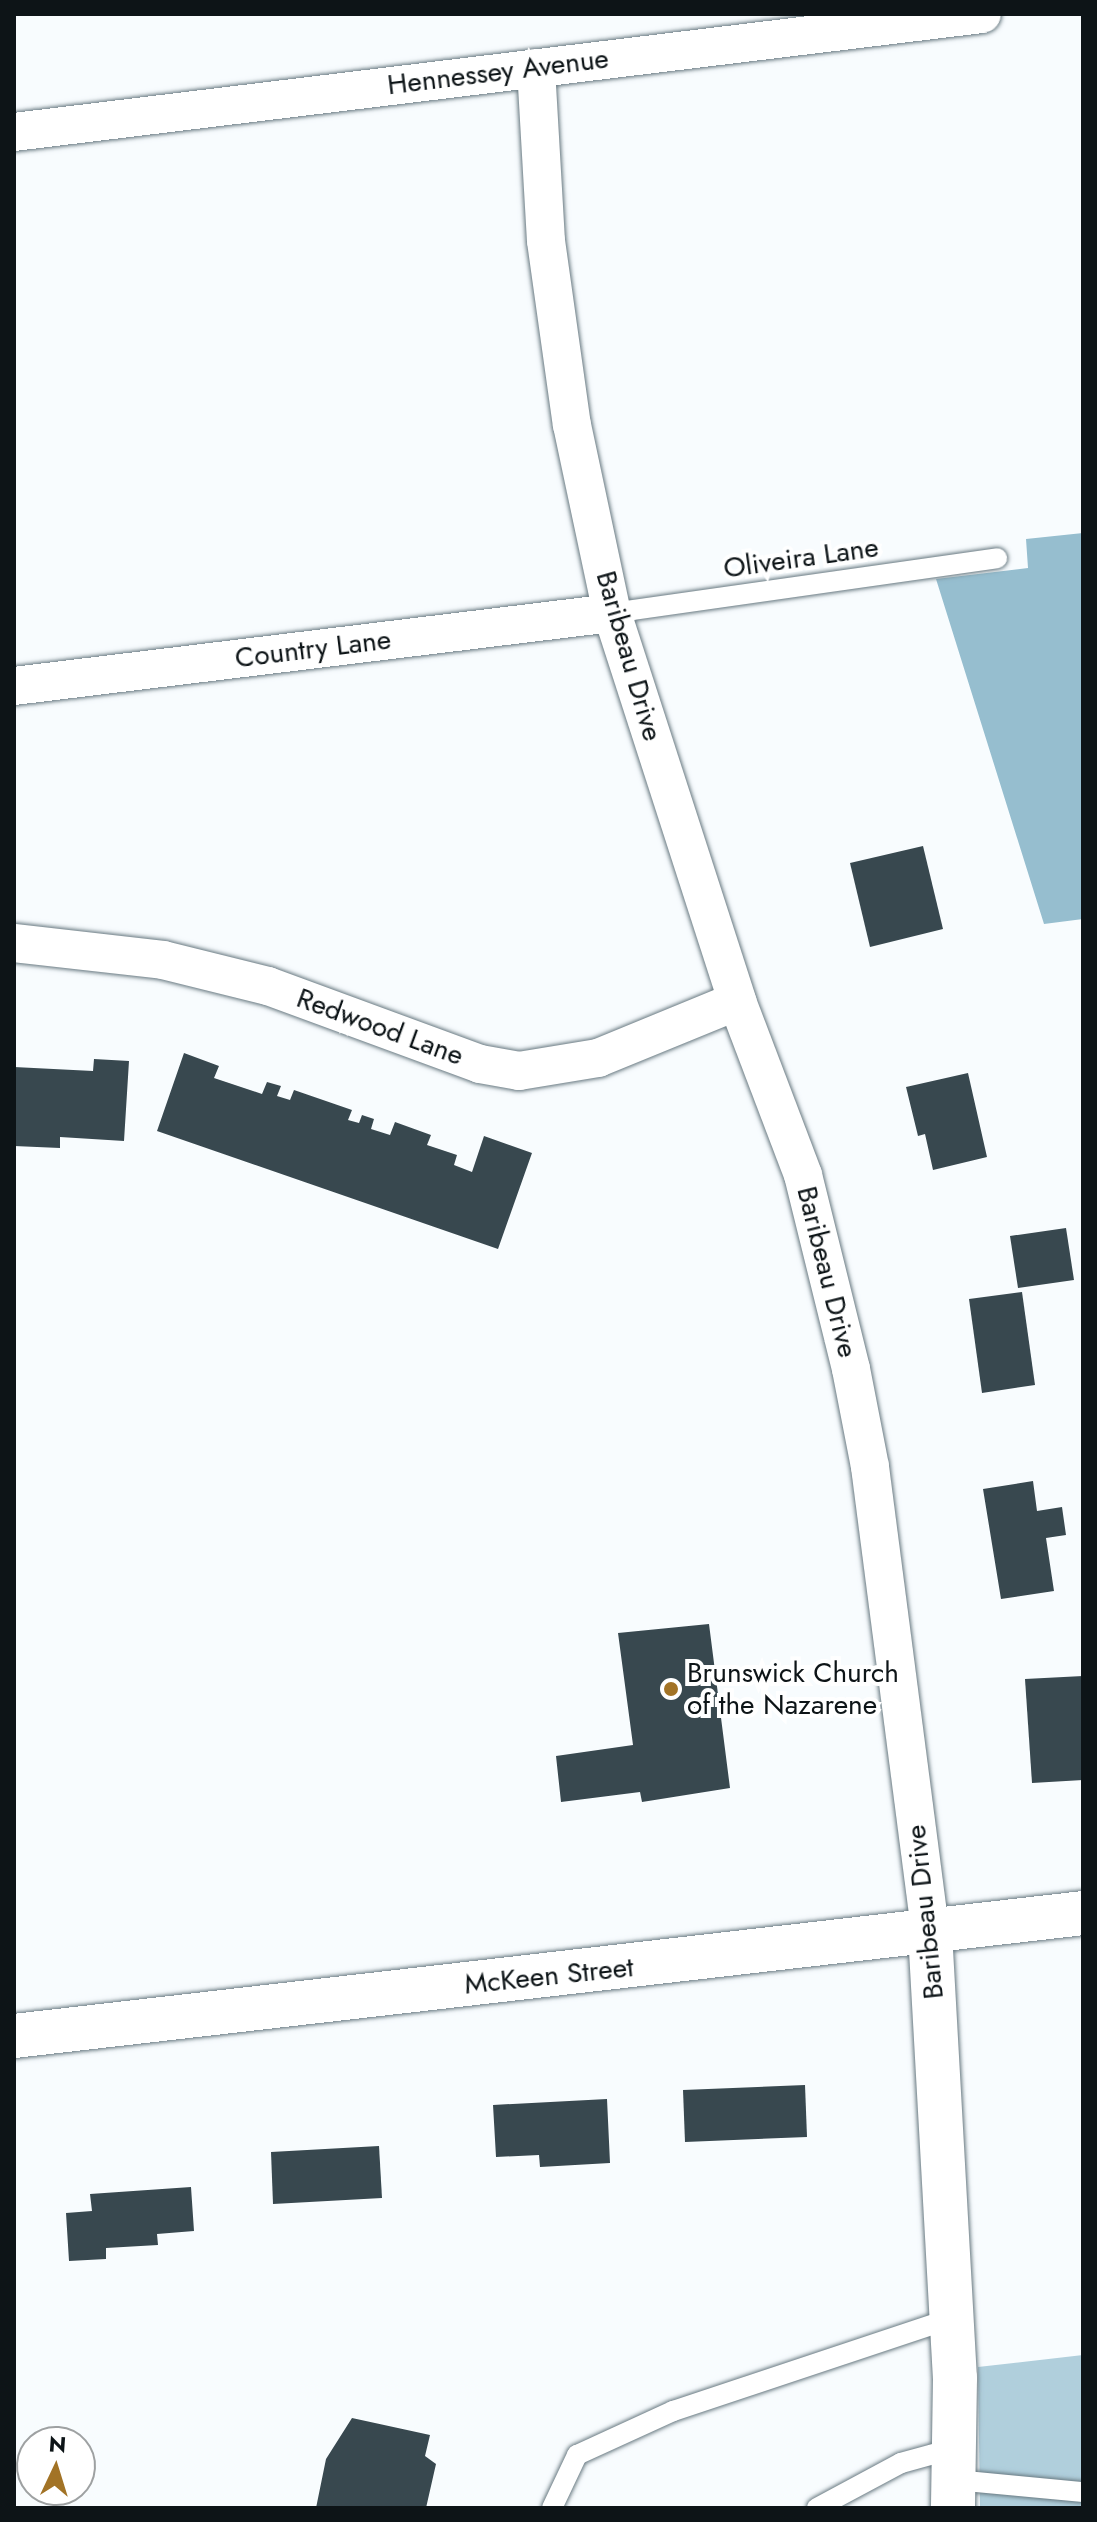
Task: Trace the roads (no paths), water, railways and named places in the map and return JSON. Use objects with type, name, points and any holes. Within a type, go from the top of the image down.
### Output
[{"type":"street","name":"Hennessey Avenue","points":[[14,132],[982,14]]},
{"type":"street","name":"Baribeau Drive","points":[[536,68],[546,241],[572,425],[612,613],[737,1001],[803,1175],[851,1369],[870,1467],[930,1932],[952,2318],[954,2479]]},
{"type":"street","name":"Country Lane","points":[[14,686],[612,613]]},
{"type":"street","name":"Redwood Lane","points":[[14,943],[193,967],[268,986],[480,1064],[519,1071],[598,1058],[737,1001]]},
{"type":"street","name":"McKeen Street","points":[[14,2036],[1083,1913]]},
{"type":"lane","name":"Oliveira Lane","points":[[612,613],[997,558]]},
{"type":"lane","points":[[552,2508],[577,2455],[673,2411],[952,2318]]},
{"type":"lane","points":[[817,2508],[901,2463],[954,2479],[1083,2492]]},
{"type":"place","name":"Brunswick Church of the Nazarene","points":[[671,1689]]}]
